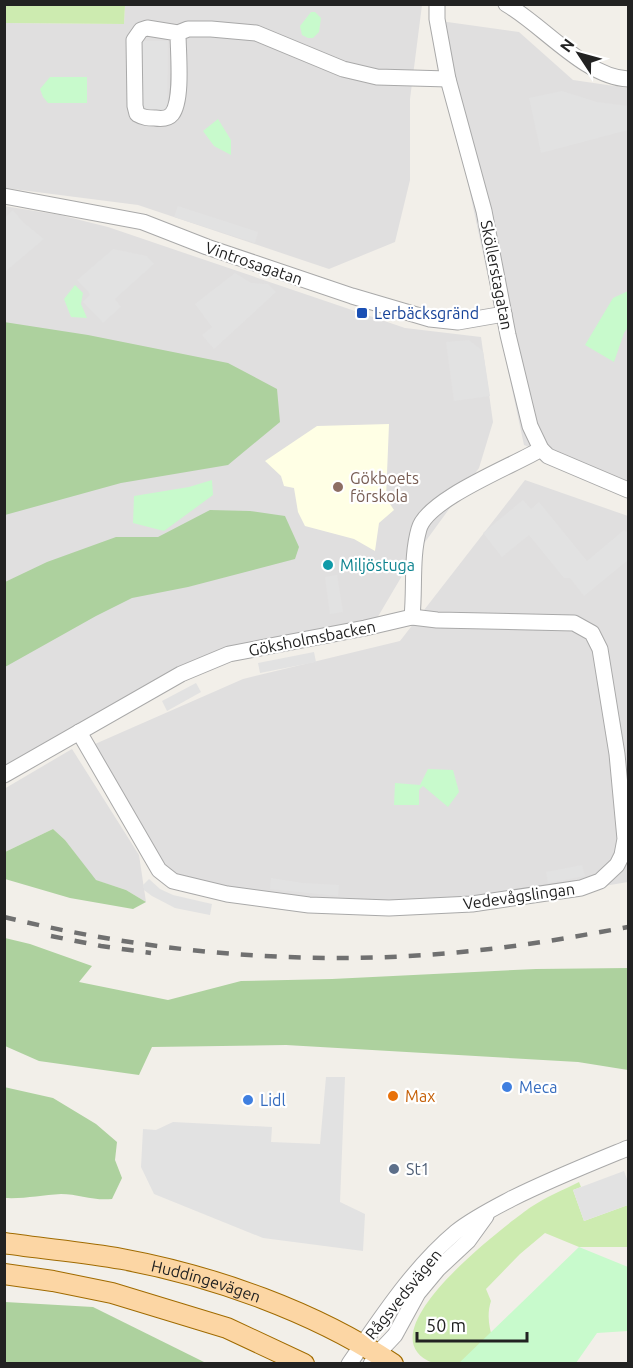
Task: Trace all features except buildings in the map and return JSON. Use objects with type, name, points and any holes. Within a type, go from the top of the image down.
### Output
[{"type":"main road","name":"Huddingevägen","points":[[4,1244],[121,1259],[201,1278],[299,1314],[376,1356]]},
{"type":"main road","points":[[4,1274],[112,1293],[227,1328],[304,1364]]},
{"type":"street","name":"Sköllerstagatan","points":[[437,4],[437,19],[448,79],[484,211],[504,314],[530,426],[541,449]]},
{"type":"street","points":[[506,4],[521,13],[589,67],[616,79],[628,79]]},
{"type":"street","points":[[178,33],[178,94],[175,108],[172,115],[164,119],[145,118],[137,114],[135,106],[134,40],[141,30],[147,28],[178,33],[188,29],[211,29],[256,33],[343,69],[377,77],[448,79]]},
{"type":"street","name":"Vintrosagatan","points":[[4,195],[143,222],[207,247],[404,313],[458,322],[504,314]]},
{"type":"street","points":[[412,617],[417,535],[424,518],[441,502],[541,449],[557,462],[628,490]]},
{"type":"street","name":"Göksholmsbacken","points":[[4,775],[181,674],[212,660],[230,654],[412,617]]},
{"type":"street","name":"Vedevågslingan","points":[[79,732],[159,870],[173,881],[183,885],[227,894],[309,905],[389,908],[472,904],[581,888],[600,881],[617,865],[622,855],[625,839],[617,754],[600,649],[592,633],[574,623],[437,620],[412,617]]},
{"type":"street","name":"Rågsvedsvägen","points":[[376,1356],[385,1312],[429,1257],[458,1230],[492,1209],[540,1185],[628,1148]]},
{"type":"street","name":"Rågsvedsvägen","points":[[349,1364],[376,1356],[395,1335],[418,1293],[438,1269],[468,1241],[492,1209]]},
{"type":"shaded area","points":[[125,4],[422,5],[410,99],[410,180],[395,242],[329,269],[138,205],[5,188],[4,23],[124,24]]},
{"type":"shaded area","points":[[433,20],[519,32],[573,80],[628,88],[628,488],[524,445]]},
{"type":"shaded area","points":[[143,41],[168,41],[167,114],[142,113]]},
{"type":"shaded area","points":[[562,91],[597,102],[628,106],[628,130],[541,153],[529,98]]},
{"type":"shaded area","points":[[4,206],[60,215],[108,227],[405,328],[481,337],[493,422],[479,468],[409,564],[373,625],[205,656],[4,773]]},
{"type":"shaded area","points":[[178,206],[258,232],[255,243],[174,217]]},
{"type":"shaded area","points":[[13,210],[23,222],[44,239],[5,272],[5,217]]},
{"type":"shaded area","points":[[113,249],[147,256],[154,264],[115,299],[121,307],[103,323],[83,302],[90,294],[77,280]]},
{"type":"shaded area","points":[[235,273],[251,283],[268,284],[276,292],[214,349],[202,335],[212,327],[195,304]]},
{"type":"shaded area","points":[[469,340],[483,351],[490,396],[454,401],[446,342]]},
{"type":"shaded area","name":"Gökboets förskola","points":[[389,424],[386,498],[394,510],[379,523],[375,551],[354,539],[305,526],[298,512],[294,488],[284,486],[281,476],[265,461],[317,426]]},
{"type":"shaded area","points":[[525,480],[628,516],[628,882],[514,901],[218,900],[168,873],[140,834],[95,744],[243,679],[400,641]]},
{"type":"shaded area","points":[[523,500],[531,509],[539,502],[587,561],[624,530],[628,533],[628,560],[584,596],[570,578],[564,578],[529,535],[502,557],[483,533]]},
{"type":"shaded area","points":[[337,575],[343,612],[330,614],[325,577]]},
{"type":"shaded area","points":[[314,652],[316,662],[260,673],[258,663]]},
{"type":"shaded area","points":[[196,683],[201,692],[167,711],[162,701]]},
{"type":"shaded area","points":[[72,749],[139,855],[146,902],[126,890],[95,880],[65,840],[53,829],[5,852],[4,789]]},
{"type":"shaded area","points":[[582,865],[585,876],[548,883],[546,872]]},
{"type":"shaded area","points":[[271,878],[339,885],[338,896],[270,889]]},
{"type":"shaded area","points":[[149,879],[160,889],[173,895],[212,904],[210,915],[175,908],[152,896],[144,890],[143,885]]},
{"type":"shaded area","points":[[326,1077],[345,1077],[340,1202],[365,1214],[363,1251],[263,1238],[154,1194],[141,1167],[143,1129],[156,1130],[173,1122],[272,1127],[271,1142],[320,1144]]},
{"type":"shaded area","points":[[624,1171],[628,1182],[628,1205],[584,1221],[573,1190]]},
{"type":"green space","points":[[5,4],[125,5],[124,24],[5,23]]},
{"type":"green space","points":[[311,12],[315,12],[321,18],[319,32],[313,38],[308,38],[302,35],[300,26]]},
{"type":"green space","points":[[50,77],[87,77],[87,103],[48,103],[40,89]]},
{"type":"green space","points":[[218,119],[231,140],[231,155],[214,146],[203,131]]},
{"type":"green space","points":[[75,285],[83,293],[81,304],[87,318],[71,317],[64,299]]},
{"type":"green space","points":[[628,291],[628,327],[614,362],[585,345],[613,298]]},
{"type":"green space","points":[[4,322],[88,335],[228,363],[277,389],[280,422],[228,465],[121,483],[5,515]]},
{"type":"green space","points":[[212,480],[213,495],[164,531],[133,523],[134,496],[189,487]]},
{"type":"green space","points":[[210,510],[250,511],[285,516],[299,547],[295,559],[188,587],[132,598],[5,667],[5,582],[47,562],[116,537],[158,537]]},
{"type":"green space","points":[[428,769],[453,770],[459,792],[448,807],[423,786],[419,790],[419,805],[394,805],[395,783],[420,785]]},
{"type":"green space","points":[[53,829],[65,840],[96,880],[126,890],[146,902],[133,909],[70,898],[5,879],[5,852]]},
{"type":"green space","points":[[5,938],[30,944],[92,966],[79,982],[168,1000],[241,981],[536,969],[628,968],[628,1070],[578,1062],[286,1045],[152,1047],[139,1075],[39,1061],[5,1046]]},
{"type":"green space","points":[[4,1087],[53,1098],[96,1124],[117,1142],[115,1160],[122,1178],[112,1199],[61,1194],[5,1198]]},
{"type":"green space","points":[[579,1182],[581,1187],[573,1190],[584,1221],[628,1205],[628,1247],[579,1247],[545,1233],[520,1254],[486,1289],[491,1301],[489,1325],[502,1363],[438,1364],[433,1363],[415,1349],[414,1329],[425,1306],[469,1257],[531,1207]]},
{"type":"green space","points":[[579,1247],[628,1267],[628,1331],[597,1333],[576,1363],[459,1363]]},
{"type":"green space","points":[[5,1302],[93,1307],[206,1363],[5,1363]]},
{"type":"railway","points":[[4,917],[122,941],[181,949],[241,954],[361,958],[480,950],[628,927]]},
{"type":"railway","points":[[51,936],[151,953]]},
{"type":"place","name":"Lerbäcksgränd","points":[[362,313]]},
{"type":"place","name":"Gökboets förskola","points":[[338,487]]},
{"type":"place","name":"Miljöstuga","points":[[328,565]]},
{"type":"place","name":"Meca","points":[[507,1087]]},
{"type":"place","name":"Max","points":[[393,1096]]},
{"type":"place","name":"Lidl","points":[[248,1100]]},
{"type":"place","name":"St1","points":[[394,1169]]}]
